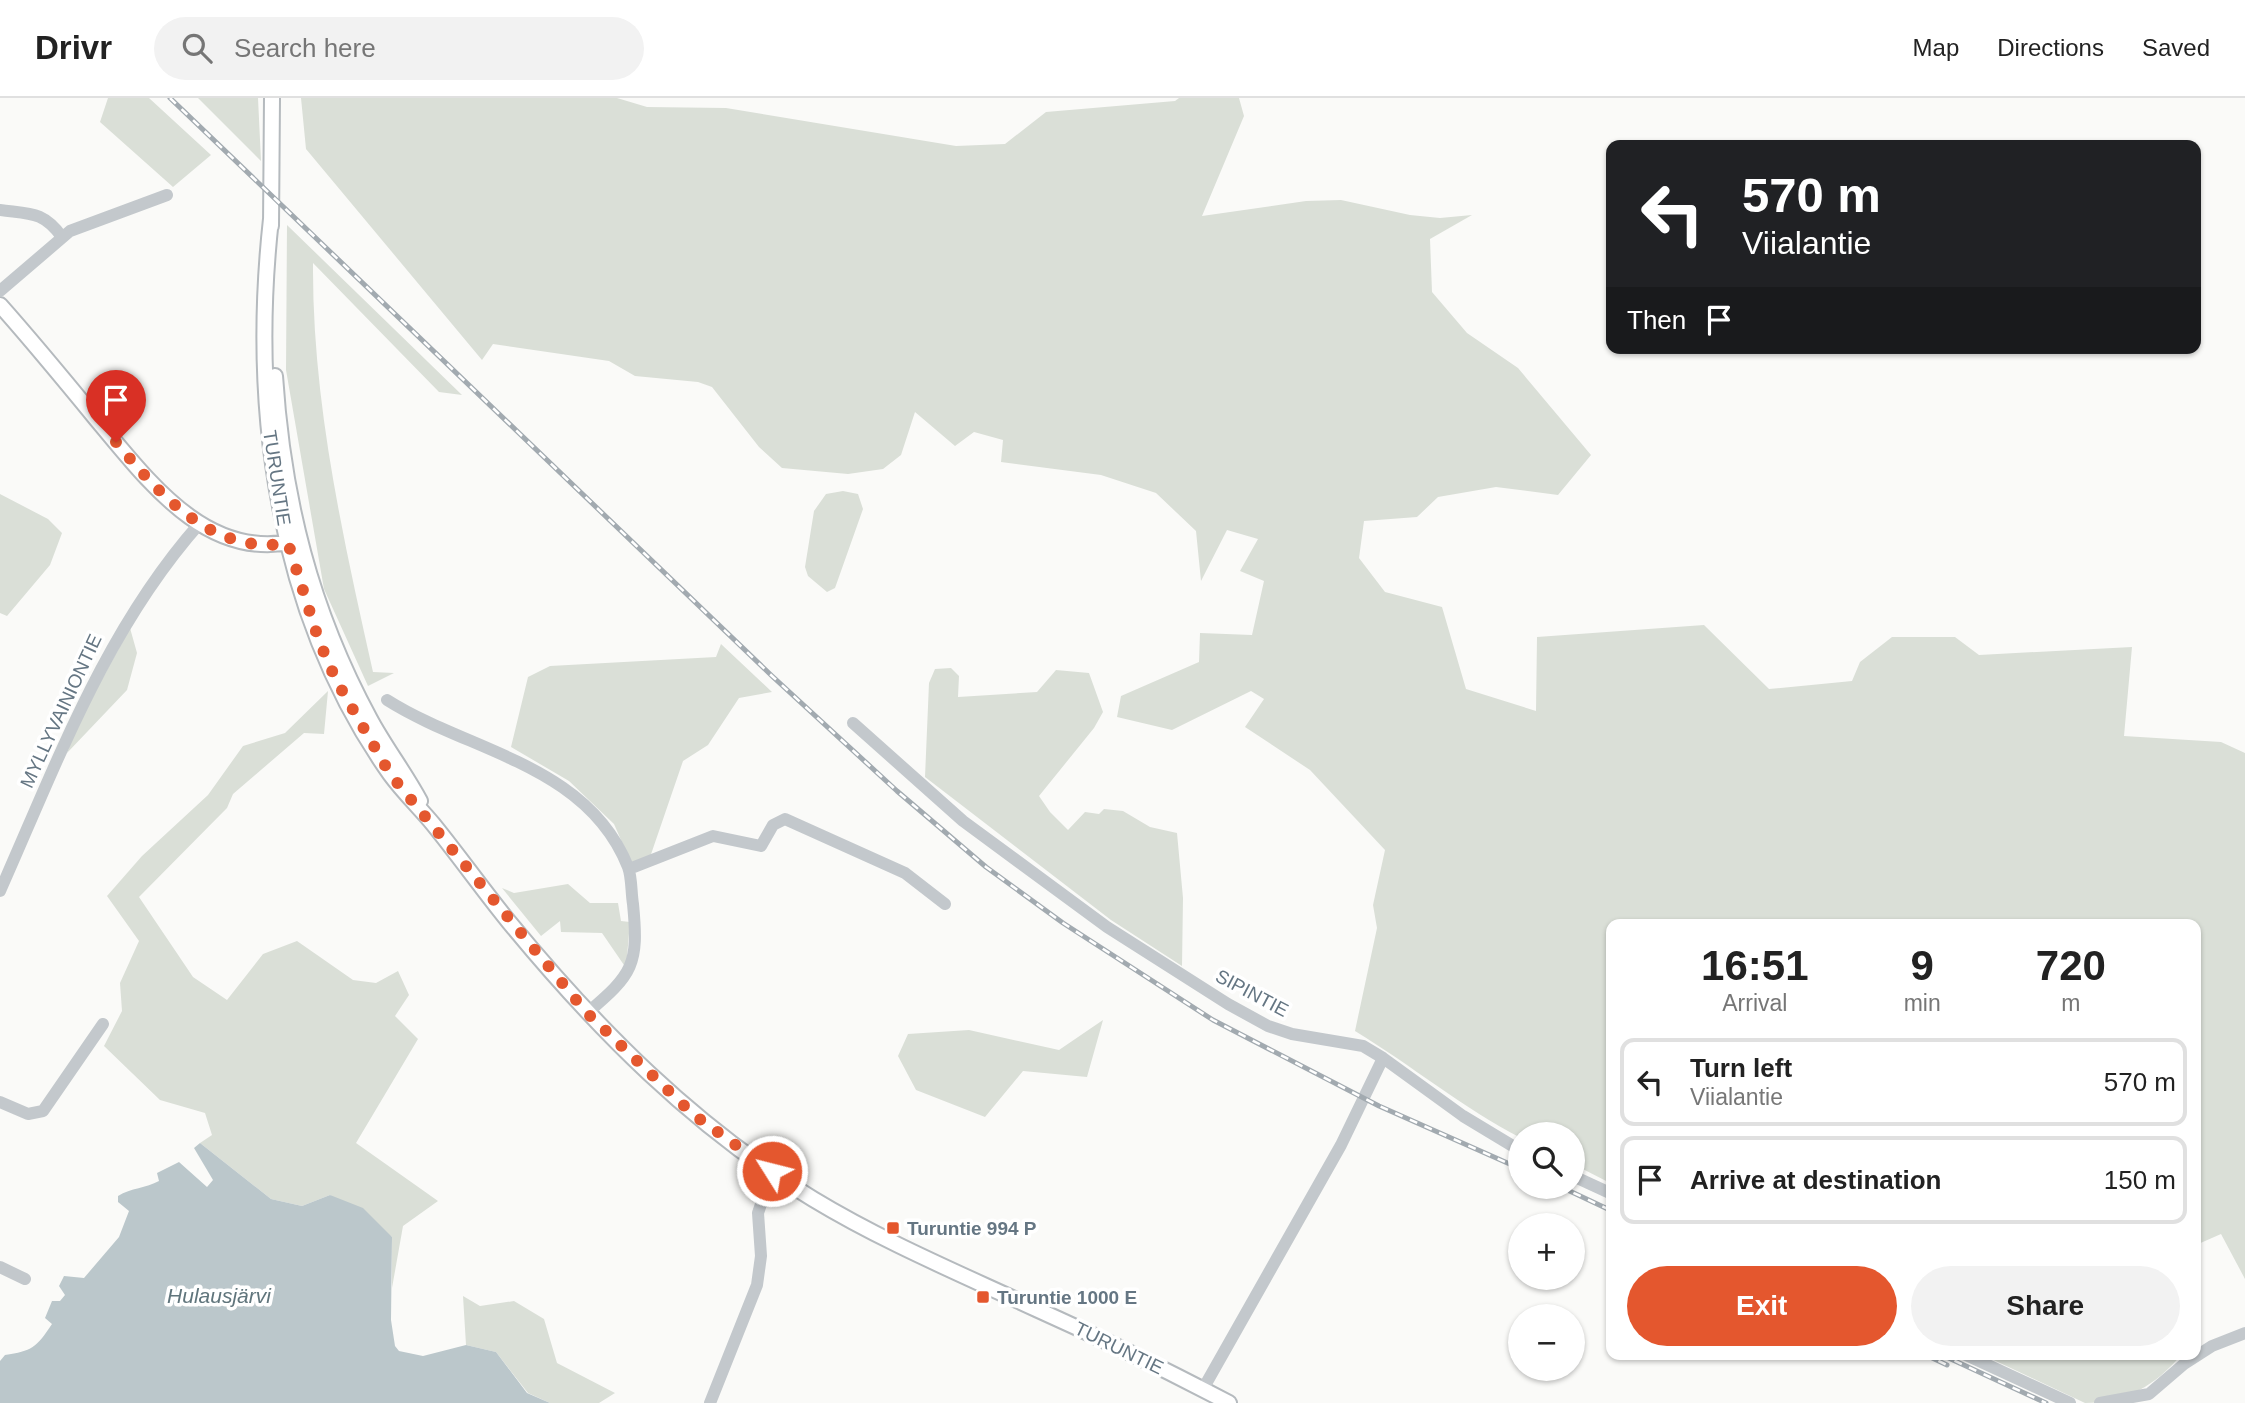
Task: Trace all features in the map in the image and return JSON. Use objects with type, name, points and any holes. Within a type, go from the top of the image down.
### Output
[{"type":"main road","name":"TURUNTIE","points":[[272,98],[271,219],[266,289],[267,415],[277,496],[293,542],[319,641],[348,704],[390,774],[587,1013],[694,1115],[772,1171],[851,1222],[1229,1403]]},
{"type":"main road","points":[[3,315],[151,484],[183,513],[249,543],[268,546],[293,542]]},
{"type":"street","points":[[0,291],[62,237],[167,195]]},
{"type":"street","points":[[0,210],[39,215],[49,220],[62,237]]},
{"type":"street","name":"MYLLYVAINIONTIE","points":[[0,891],[104,660],[143,599],[200,523]]},
{"type":"street","points":[[387,700],[548,776],[596,818],[612,838],[629,869],[637,942],[634,960],[614,990],[587,1013]]},
{"type":"street","name":"SIPINTIE","points":[[853,723],[963,821],[1107,927],[1268,1027],[1292,1034],[1363,1046],[1464,1116],[1508,1142]]},
{"type":"street","points":[[629,869],[713,836],[761,846],[774,825],[785,819],[905,873],[945,904]]},
{"type":"street","points":[[0,1102],[28,1114],[43,1111],[103,1024]]},
{"type":"street","points":[[1203,1389],[1341,1145],[1383,1058]]},
{"type":"street","points":[[710,1403],[757,1285],[761,1256],[758,1213],[772,1171]]},
{"type":"street","points":[[1585,1182],[1606,1191]]},
{"type":"street","points":[[0,1267],[24,1279]]},
{"type":"street","points":[[2201,1353],[2245,1333]]},
{"type":"street","points":[[1977,1360],[2070,1403]]},
{"type":"street","points":[[2100,1403],[2149,1394],[2190,1360]]},
{"type":"shaded area","points":[[108,98],[149,98],[211,155],[173,187],[100,122]]},
{"type":"shaded area","points":[[198,98],[258,98],[261,161]]},
{"type":"shaded area","points":[[301,98],[617,98],[647,107],[726,108],[956,146],[1005,144],[1046,112],[1175,101],[1179,98],[1239,98],[1244,116],[1202,216],[1306,201],[1341,200],[1410,215],[1440,218],[1472,215],[1430,239],[1432,292],[1467,333],[1518,368],[1591,455],[1558,495],[1496,487],[1438,497],[1417,517],[1364,521],[1359,558],[1385,592],[1442,607],[1466,689],[1536,711],[1537,637],[1704,625],[1769,689],[1852,681],[1860,662],[1892,637],[1955,637],[1979,655],[2132,647],[2124,736],[2221,742],[2245,753],[2245,1279],[2221,1234],[2201,1243],[2201,919],[1606,919],[1606,1181],[1585,1170],[1585,1122],[1508,1122],[1508,1131],[1355,1031],[1377,928],[1373,905],[1385,850],[1310,770],[1245,727],[1264,699],[1251,691],[1172,730],[1117,717],[1121,696],[1199,662],[1200,633],[1252,635],[1264,581],[1240,571],[1258,539],[1227,530],[1201,581],[1196,531],[1156,493],[1101,475],[1001,462],[1003,440],[974,432],[955,446],[915,412],[901,455],[883,469],[848,474],[782,468],[759,447],[712,387],[698,382],[635,376],[609,361],[493,344],[482,360],[306,149]]},
{"type":"shaded area","points":[[287,225],[462,395],[439,392],[313,263],[314,315],[324,418],[351,571],[373,672],[394,673],[368,686],[324,589],[286,370]]},
{"type":"shaded area","points":[[843,491],[858,494],[863,509],[835,588],[827,592],[808,576],[805,567],[814,511],[826,494]]},
{"type":"shaded area","points":[[0,494],[48,519],[62,533],[50,565],[7,616],[0,613]]},
{"type":"shaded area","points":[[130,628],[137,653],[127,690],[67,753],[77,725]]},
{"type":"shaded area","points":[[721,644],[772,692],[739,698],[708,745],[683,761],[648,863],[635,872],[614,824],[569,781],[511,747],[528,677],[550,666],[716,657]]},
{"type":"shaded area","points":[[951,668],[959,676],[958,697],[1037,692],[1056,670],[1089,673],[1103,712],[1094,728],[1039,796],[1068,830],[1085,812],[1099,814],[1104,809],[1123,811],[1150,827],[1177,833],[1183,898],[1182,966],[1111,920],[925,777],[929,683],[935,669]]},
{"type":"shaded area","points":[[328,691],[324,734],[304,733],[233,794],[227,808],[139,897],[193,977],[227,1000],[263,954],[297,941],[353,980],[376,983],[398,971],[409,995],[395,1016],[418,1039],[356,1143],[438,1201],[403,1226],[392,1288],[392,1237],[330,1195],[302,1206],[271,1199],[200,1143],[212,1135],[205,1113],[160,1100],[104,1046],[122,1011],[120,983],[139,941],[107,896],[142,856],[208,795],[243,746],[285,733]]},
{"type":"shaded area","points":[[568,884],[590,903],[618,903],[621,921],[630,922],[626,968],[602,933],[561,932],[560,921],[541,936],[502,888],[514,893]]},
{"type":"shaded area","points":[[1103,1020],[1087,1077],[1023,1071],[985,1117],[916,1090],[898,1056],[908,1034],[969,1030],[1059,1050]]},
{"type":"shaded area","points":[[463,1296],[480,1306],[514,1301],[544,1319],[557,1363],[615,1393],[599,1403],[550,1403],[528,1393],[496,1352],[466,1345]]},
{"type":"shaded area","points":[[1994,1360],[2176,1360],[2161,1375],[2127,1396],[2085,1403]]},
{"type":"water","name":"Hulausjärvi","points":[[200,1143],[271,1199],[302,1206],[330,1195],[363,1208],[392,1237],[391,1320],[395,1346],[399,1351],[423,1356],[466,1345],[496,1352],[527,1393],[550,1403],[0,1403],[0,1361],[5,1355],[28,1350],[42,1338],[52,1324],[45,1318],[52,1301],[60,1301],[65,1295],[59,1286],[64,1276],[84,1278],[119,1237],[129,1211],[118,1202],[118,1196],[159,1181],[157,1173],[179,1162],[207,1187],[213,1180],[194,1148]]},
{"type":"railway","points":[[170,98],[772,676],[897,791],[986,867],[1063,923],[1213,1020],[1379,1106],[1508,1163]]},
{"type":"railway","points":[[1585,1198],[1606,1208]]},
{"type":"railway","points":[[1937,1360],[1947,1365]]},
{"type":"railway","points":[[1953,1360],[2046,1403]]},
{"type":"place","name":"Turuntie 994 P","points":[[893,1228]]},
{"type":"place","name":"Turuntie 1000 E","points":[[983,1297]]},
{"type":"route","points":[[116,442],[169,502],[200,523],[233,539],[249,543],[268,546],[288,543],[319,641],[336,680],[390,774],[563,988],[587,1013],[656,1082],[694,1115],[772,1171]]}]
